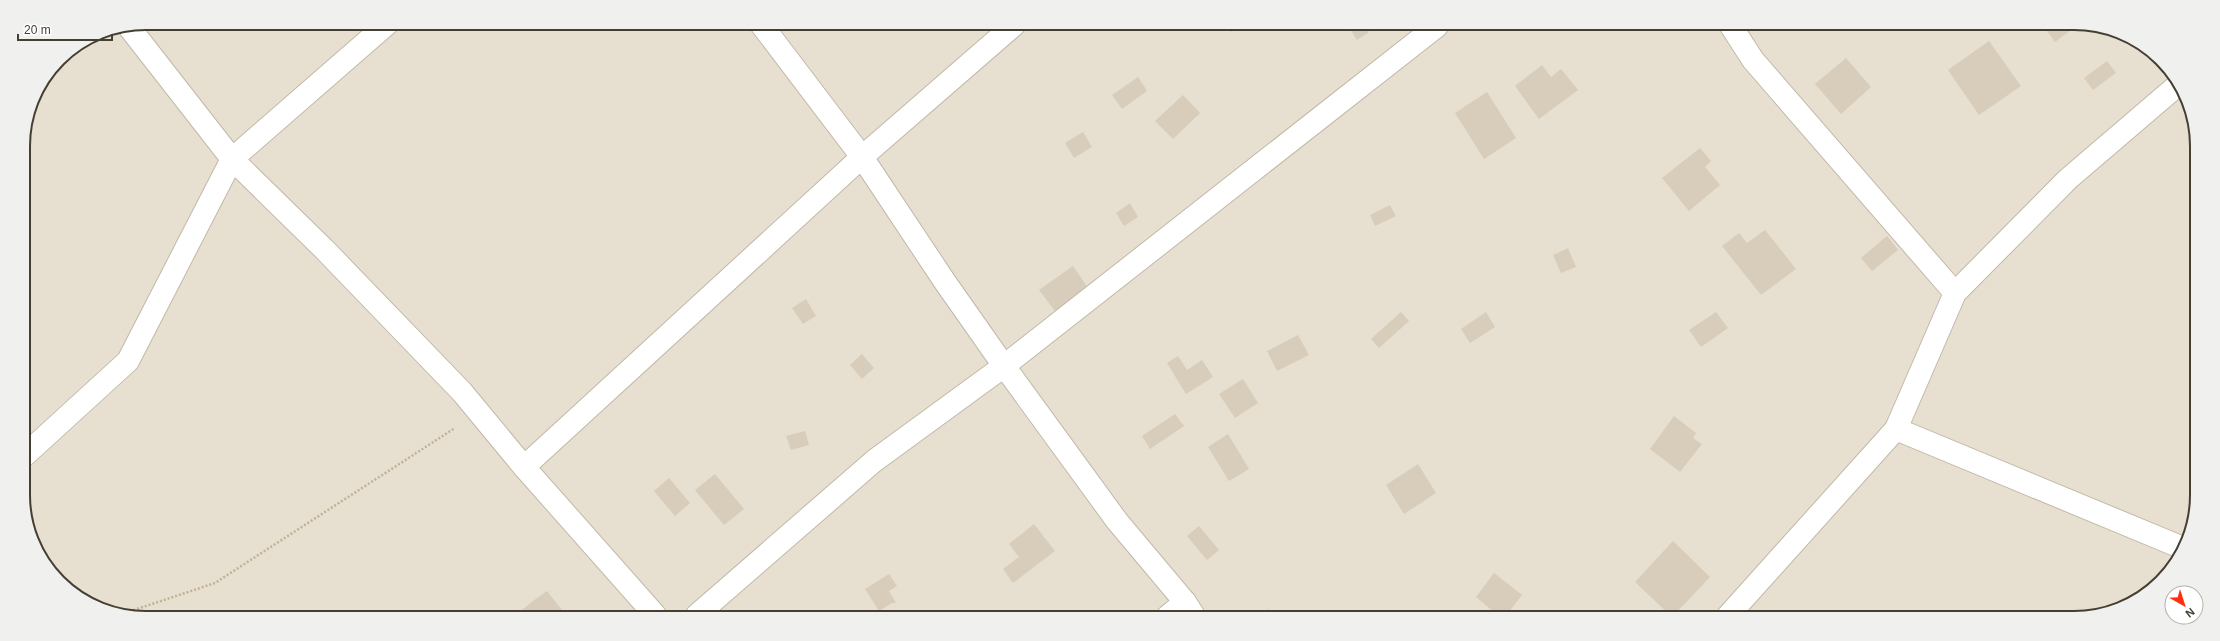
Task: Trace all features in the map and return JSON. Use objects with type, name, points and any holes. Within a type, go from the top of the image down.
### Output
[{"type":"street","points":[[30,450],[128,361],[232,159],[380,30]]},
{"type":"street","points":[[766,30],[862,157],[1004,366],[1117,521],[1190,609]]},
{"type":"street","points":[[524,466],[862,157],[1008,30]]},
{"type":"street","points":[[702,611],[874,461],[1004,366],[1432,30]]},
{"type":"street","points":[[1734,30],[1753,60],[1955,293]]},
{"type":"street","points":[[132,31],[232,159],[324,249],[479,412],[524,466],[651,611]]},
{"type":"street","points":[[1731,611],[1896,429],[1955,293],[2068,179],[2174,88]]},
{"type":"street","points":[[1896,429],[2178,546]]},
{"type":"path","points":[[134,610],[215,583],[479,412]]},
{"type":"shaded area","points":[[2074,30],[2104,34],[2132,46],[2145,54],[2156,64],[2166,75],[2178,95],[2188,124],[2190,146],[2190,495],[2186,525],[2178,546],[2170,559],[2156,577],[2145,587],[2125,599],[2111,605],[2081,611],[146,611],[116,607],[88,595],[70,582],[59,571],[42,546],[32,517],[30,495],[30,139],[34,116],[39,102],[54,75],[70,59],[95,42],[109,36],[131,31]]},
{"type":"building","points":[[1351,30],[1368,30],[1369,32],[1357,40]]},
{"type":"building","points":[[2046,30],[2071,30],[2055,42]]},
{"type":"building","points":[[1989,41],[2021,86],[1979,115],[1948,70]]},
{"type":"building","points":[[1846,58],[1871,87],[1841,114],[1815,84]]},
{"type":"building","points":[[2107,61],[2116,73],[2093,90],[2084,78]]},
{"type":"building","points":[[1542,65],[1551,77],[1561,69],[1578,90],[1539,119],[1515,86]]},
{"type":"building","points":[[1138,77],[1147,91],[1122,109],[1112,95]]},
{"type":"building","points":[[1487,92],[1516,138],[1484,159],[1455,113]]},
{"type":"building","points":[[1183,95],[1200,113],[1173,139],[1155,121]]},
{"type":"building","points":[[1083,132],[1092,147],[1074,158],[1065,143]]},
{"type":"building","points":[[1700,148],[1711,161],[1705,167],[1720,185],[1689,211],[1662,178]]},
{"type":"building","points":[[1130,203],[1138,217],[1124,226],[1116,213]]},
{"type":"building","points":[[1390,205],[1396,216],[1375,226],[1370,215]]},
{"type":"building","points":[[1765,230],[1796,269],[1761,295],[1722,246],[1739,233],[1747,243]]},
{"type":"building","points":[[1887,236],[1898,250],[1872,271],[1861,258]]},
{"type":"building","points":[[1568,248],[1576,267],[1561,273],[1553,255]]},
{"type":"building","points":[[1073,266],[1088,288],[1055,311],[1039,290]]},
{"type":"building","points":[[806,299],[816,316],[803,324],[792,308]]},
{"type":"building","points":[[1401,312],[1409,321],[1379,348],[1371,339]]},
{"type":"building","points":[[1486,312],[1495,327],[1470,343],[1461,329]]},
{"type":"building","points":[[1716,312],[1728,328],[1701,347],[1689,330]]},
{"type":"building","points":[[1298,335],[1309,355],[1277,371],[1267,351]]},
{"type":"building","points":[[862,354],[874,368],[862,379],[850,365]]},
{"type":"building","points":[[1178,356],[1187,370],[1202,360],[1213,377],[1186,394],[1167,363]]},
{"type":"building","points":[[1243,379],[1258,403],[1235,418],[1219,394]]},
{"type":"building","points":[[1175,414],[1184,426],[1150,449],[1142,436]]},
{"type":"building","points":[[1674,416],[1696,433],[1693,438],[1702,444],[1680,472],[1650,449]]},
{"type":"building","points":[[805,431],[809,445],[791,450],[786,436]]},
{"type":"building","points":[[1228,434],[1249,469],[1229,481],[1208,447]]},
{"type":"building","points":[[1418,464],[1436,493],[1404,514],[1386,485]]},
{"type":"building","points":[[715,474],[744,509],[724,525],[695,490]]},
{"type":"building","points":[[669,478],[690,503],[675,516],[654,491]]},
{"type":"building","points":[[1034,524],[1055,551],[1013,583],[1003,569],[1019,557],[1009,544]]},
{"type":"building","points":[[1199,526],[1219,550],[1207,560],[1187,536]]},
{"type":"building","points":[[1673,541],[1710,577],[1678,611],[1666,611],[1635,582]]},
{"type":"building","points":[[1494,573],[1522,595],[1510,611],[1493,611],[1476,597]]},
{"type":"building","points":[[889,574],[897,586],[889,591],[896,603],[892,603],[879,611],[865,589]]},
{"type":"building","points":[[547,591],[563,611],[521,611]]}]
